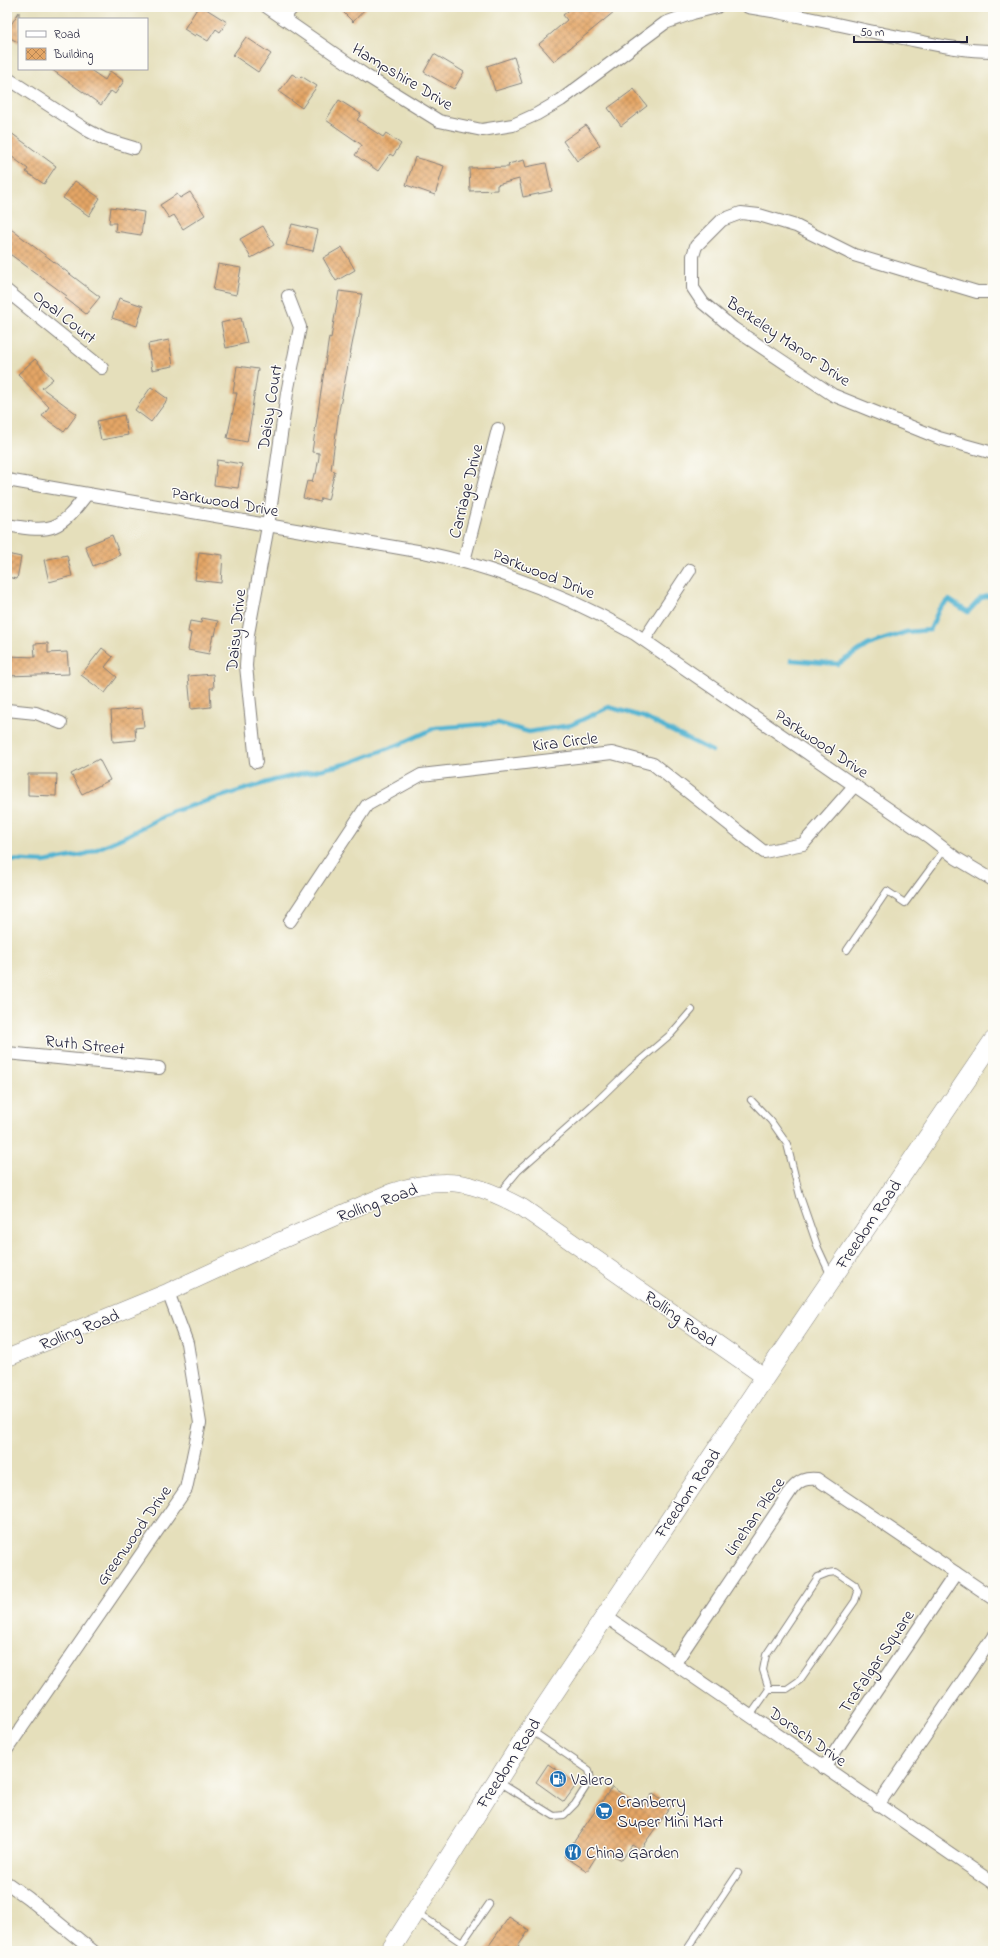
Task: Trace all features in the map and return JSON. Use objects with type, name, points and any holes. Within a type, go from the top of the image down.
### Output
[{"type":"main road","name":"Freedom Road","points":[[390,1951],[413,1910],[496,1780],[765,1376],[993,1041]]},
{"type":"street","name":"Hampshire Drive","points":[[267,7],[365,75],[439,121],[482,130],[513,125],[537,114],[561,100],[666,23],[693,13],[717,7]]},
{"type":"street","points":[[283,18],[294,7]]},
{"type":"street","points":[[748,7],[787,13],[835,25],[951,48],[993,51]]},
{"type":"street","points":[[7,78],[87,130],[104,139],[134,148]]},
{"type":"street","name":"Berkeley Manor Drive","points":[[993,292],[977,292],[854,255],[796,226],[759,215],[741,213],[722,220],[696,246],[693,256],[693,288],[703,303],[733,328],[827,391],[939,438],[993,453]]},
{"type":"street","name":"Opal Court","points":[[7,291],[102,368]]},
{"type":"street","name":"Daisy Court","points":[[268,526],[287,393],[300,327],[288,296]]},
{"type":"street","name":"Carriage Drive","points":[[464,561],[498,429]]},
{"type":"street","name":"Parkwood Drive","points":[[7,480],[423,552],[464,561],[544,590],[596,612],[644,640],[945,850],[993,880]]},
{"type":"street","points":[[7,525],[51,529],[63,521],[87,494]]},
{"type":"street","name":"Daisy Drive","points":[[256,762],[246,666],[248,634],[268,526]]},
{"type":"street","points":[[644,640],[690,570]]},
{"type":"street","points":[[7,710],[36,713],[61,723]]},
{"type":"street","name":"Kira Circle","points":[[290,921],[367,805],[420,775],[612,753],[653,764],[764,852],[803,844],[855,786]]},
{"type":"street","name":"Ruth Street","points":[[7,1053],[159,1068]]},
{"type":"street","name":"Rolling Road","points":[[7,1358],[168,1292],[268,1246],[392,1192],[412,1186],[439,1182],[459,1182],[498,1195],[523,1208],[765,1376]]},
{"type":"street","name":"Greenwood Drive","points":[[7,1749],[186,1488],[200,1423],[187,1343],[168,1292]]},
{"type":"street","name":"Linehan Place","points":[[675,1663],[792,1489],[799,1481],[817,1479],[993,1598]]},
{"type":"street","name":"Trafalgar Square","points":[[824,1768],[956,1573]]},
{"type":"street","name":"Dorsch Drive","points":[[605,1616],[993,1883]]},
{"type":"street","points":[[878,1805],[993,1637]]},
{"type":"street","points":[[7,1883],[28,1898],[93,1951]]},
{"type":"lane","points":[[847,950],[887,891],[905,903],[945,850]]},
{"type":"lane","points":[[498,1195],[518,1171],[597,1101],[630,1068],[671,1034],[692,1010]]},
{"type":"lane","points":[[751,1100],[771,1121],[787,1144],[800,1196],[818,1248],[832,1278]]},
{"type":"lane","points":[[836,1572],[855,1585],[858,1592],[855,1601],[800,1680],[787,1689],[769,1689],[763,1670],[766,1655],[818,1577],[836,1572]]},
{"type":"lane","points":[[750,1716],[769,1689]]},
{"type":"lane","points":[[496,1780],[554,1816],[564,1816],[575,1804],[591,1779],[588,1770],[530,1729]]},
{"type":"lane","points":[[686,1951],[738,1873]]},
{"type":"lane","points":[[413,1910],[462,1943],[489,1904]]},
{"type":"building","points":[[198,7],[203,7],[227,22],[220,32],[216,29],[208,41],[196,34],[195,36],[184,29]]},
{"type":"building","points":[[338,7],[367,7],[353,22]]},
{"type":"building","points":[[573,7],[620,7],[554,61],[539,44],[567,20],[563,15]]},
{"type":"building","points":[[19,12],[18,42],[7,36],[7,31]]},
{"type":"building","points":[[246,37],[271,54],[258,72],[233,55]]},
{"type":"building","points":[[434,54],[464,72],[454,89],[424,72]]},
{"type":"building","points":[[514,57],[522,83],[495,91],[487,66]]},
{"type":"building","points":[[52,70],[90,70],[105,80],[110,71],[124,81],[115,94],[111,91],[101,105]]},
{"type":"building","points":[[292,74],[299,78],[301,76],[317,86],[302,108],[279,92]]},
{"type":"building","points":[[634,89],[647,106],[621,126],[608,108]]},
{"type":"building","points":[[339,100],[361,114],[357,120],[383,137],[386,133],[401,144],[393,156],[390,154],[378,171],[355,155],[362,145],[326,120]]},
{"type":"building","points":[[586,125],[600,145],[577,161],[563,141]]},
{"type":"building","points":[[7,130],[56,166],[44,184],[26,172],[28,169],[7,153]]},
{"type":"building","points":[[415,157],[444,166],[435,195],[406,185]]},
{"type":"building","points":[[524,160],[526,167],[546,163],[552,191],[523,197],[519,179],[497,185],[497,190],[470,191],[469,168],[509,167],[508,164]]},
{"type":"building","points":[[75,181],[100,198],[89,216],[63,198]]},
{"type":"building","points":[[190,192],[205,215],[183,229],[174,215],[169,218],[160,205],[177,194],[180,198]]},
{"type":"building","points":[[111,207],[144,212],[141,235],[115,231],[116,223],[109,223]]},
{"type":"building","points":[[292,224],[318,230],[313,251],[286,245]]},
{"type":"building","points":[[7,226],[100,297],[86,314],[65,298],[67,296],[7,252]]},
{"type":"building","points":[[263,226],[274,245],[251,258],[240,239]]},
{"type":"building","points":[[342,247],[355,270],[336,281],[323,258]]},
{"type":"building","points":[[218,264],[241,268],[236,295],[213,290]]},
{"type":"building","points":[[339,291],[362,294],[339,411],[331,470],[335,471],[328,500],[321,498],[320,502],[303,498],[307,481],[312,482],[314,474],[316,474],[319,457],[319,453],[312,452],[329,337],[331,338]]},
{"type":"building","points":[[119,298],[143,306],[137,326],[112,318]]},
{"type":"building","points":[[241,318],[247,343],[226,348],[221,323]]},
{"type":"building","points":[[169,340],[173,366],[152,370],[148,344]]},
{"type":"building","points":[[35,359],[53,379],[42,388],[77,414],[64,432],[42,416],[49,407],[18,374]]},
{"type":"building","points":[[237,366],[258,369],[247,442],[227,438],[237,393],[233,393]]},
{"type":"building","points":[[151,387],[168,399],[151,422],[135,410]]},
{"type":"building","points":[[124,415],[128,435],[101,440],[97,421]]},
{"type":"building","points":[[217,460],[242,464],[238,488],[214,485]]},
{"type":"building","points":[[112,535],[120,555],[93,566],[85,546]]},
{"type":"building","points":[[199,552],[223,555],[221,583],[195,580]]},
{"type":"building","points":[[7,554],[21,557],[17,579],[7,577]]},
{"type":"building","points":[[67,555],[72,576],[49,582],[44,560]]},
{"type":"building","points":[[202,618],[218,621],[209,654],[188,650],[191,633],[188,632],[190,621],[201,623]]},
{"type":"building","points":[[48,643],[48,653],[67,652],[69,674],[7,676],[7,656],[35,657],[34,644]]},
{"type":"building","points":[[102,648],[113,657],[105,667],[117,677],[105,693],[81,675]]},
{"type":"building","points":[[213,674],[214,688],[210,688],[211,707],[191,709],[188,676]]},
{"type":"building","points":[[142,708],[144,727],[135,728],[136,740],[113,742],[111,711]]},
{"type":"building","points":[[99,759],[110,780],[82,794],[71,774]]},
{"type":"building","points":[[28,774],[57,774],[56,796],[28,795]]},
{"type":"building","points":[[548,1764],[577,1784],[564,1802],[536,1782]]},
{"type":"building","points":[[612,1787],[642,1808],[653,1793],[671,1806],[640,1850],[632,1845],[622,1860],[601,1849],[587,1871],[564,1856]]},
{"type":"building","points":[[509,1917],[529,1930],[515,1951],[485,1951]]},
{"type":"waterway","points":[[791,660],[838,664],[868,645],[906,632],[930,630],[939,609],[949,600],[968,612],[981,598],[993,595]]},
{"type":"waterway","points":[[7,860],[44,862],[86,854],[128,835],[171,812],[275,780],[349,763],[400,744],[435,728],[498,723],[529,732],[571,725],[609,707],[643,717],[712,751]]},
{"type":"place","name":"Valero","points":[[558,1779]]},
{"type":"place","name":"Cranberry Super Mini Mart","points":[[604,1811]]},
{"type":"place","name":"China Garden","points":[[573,1852]]}]
